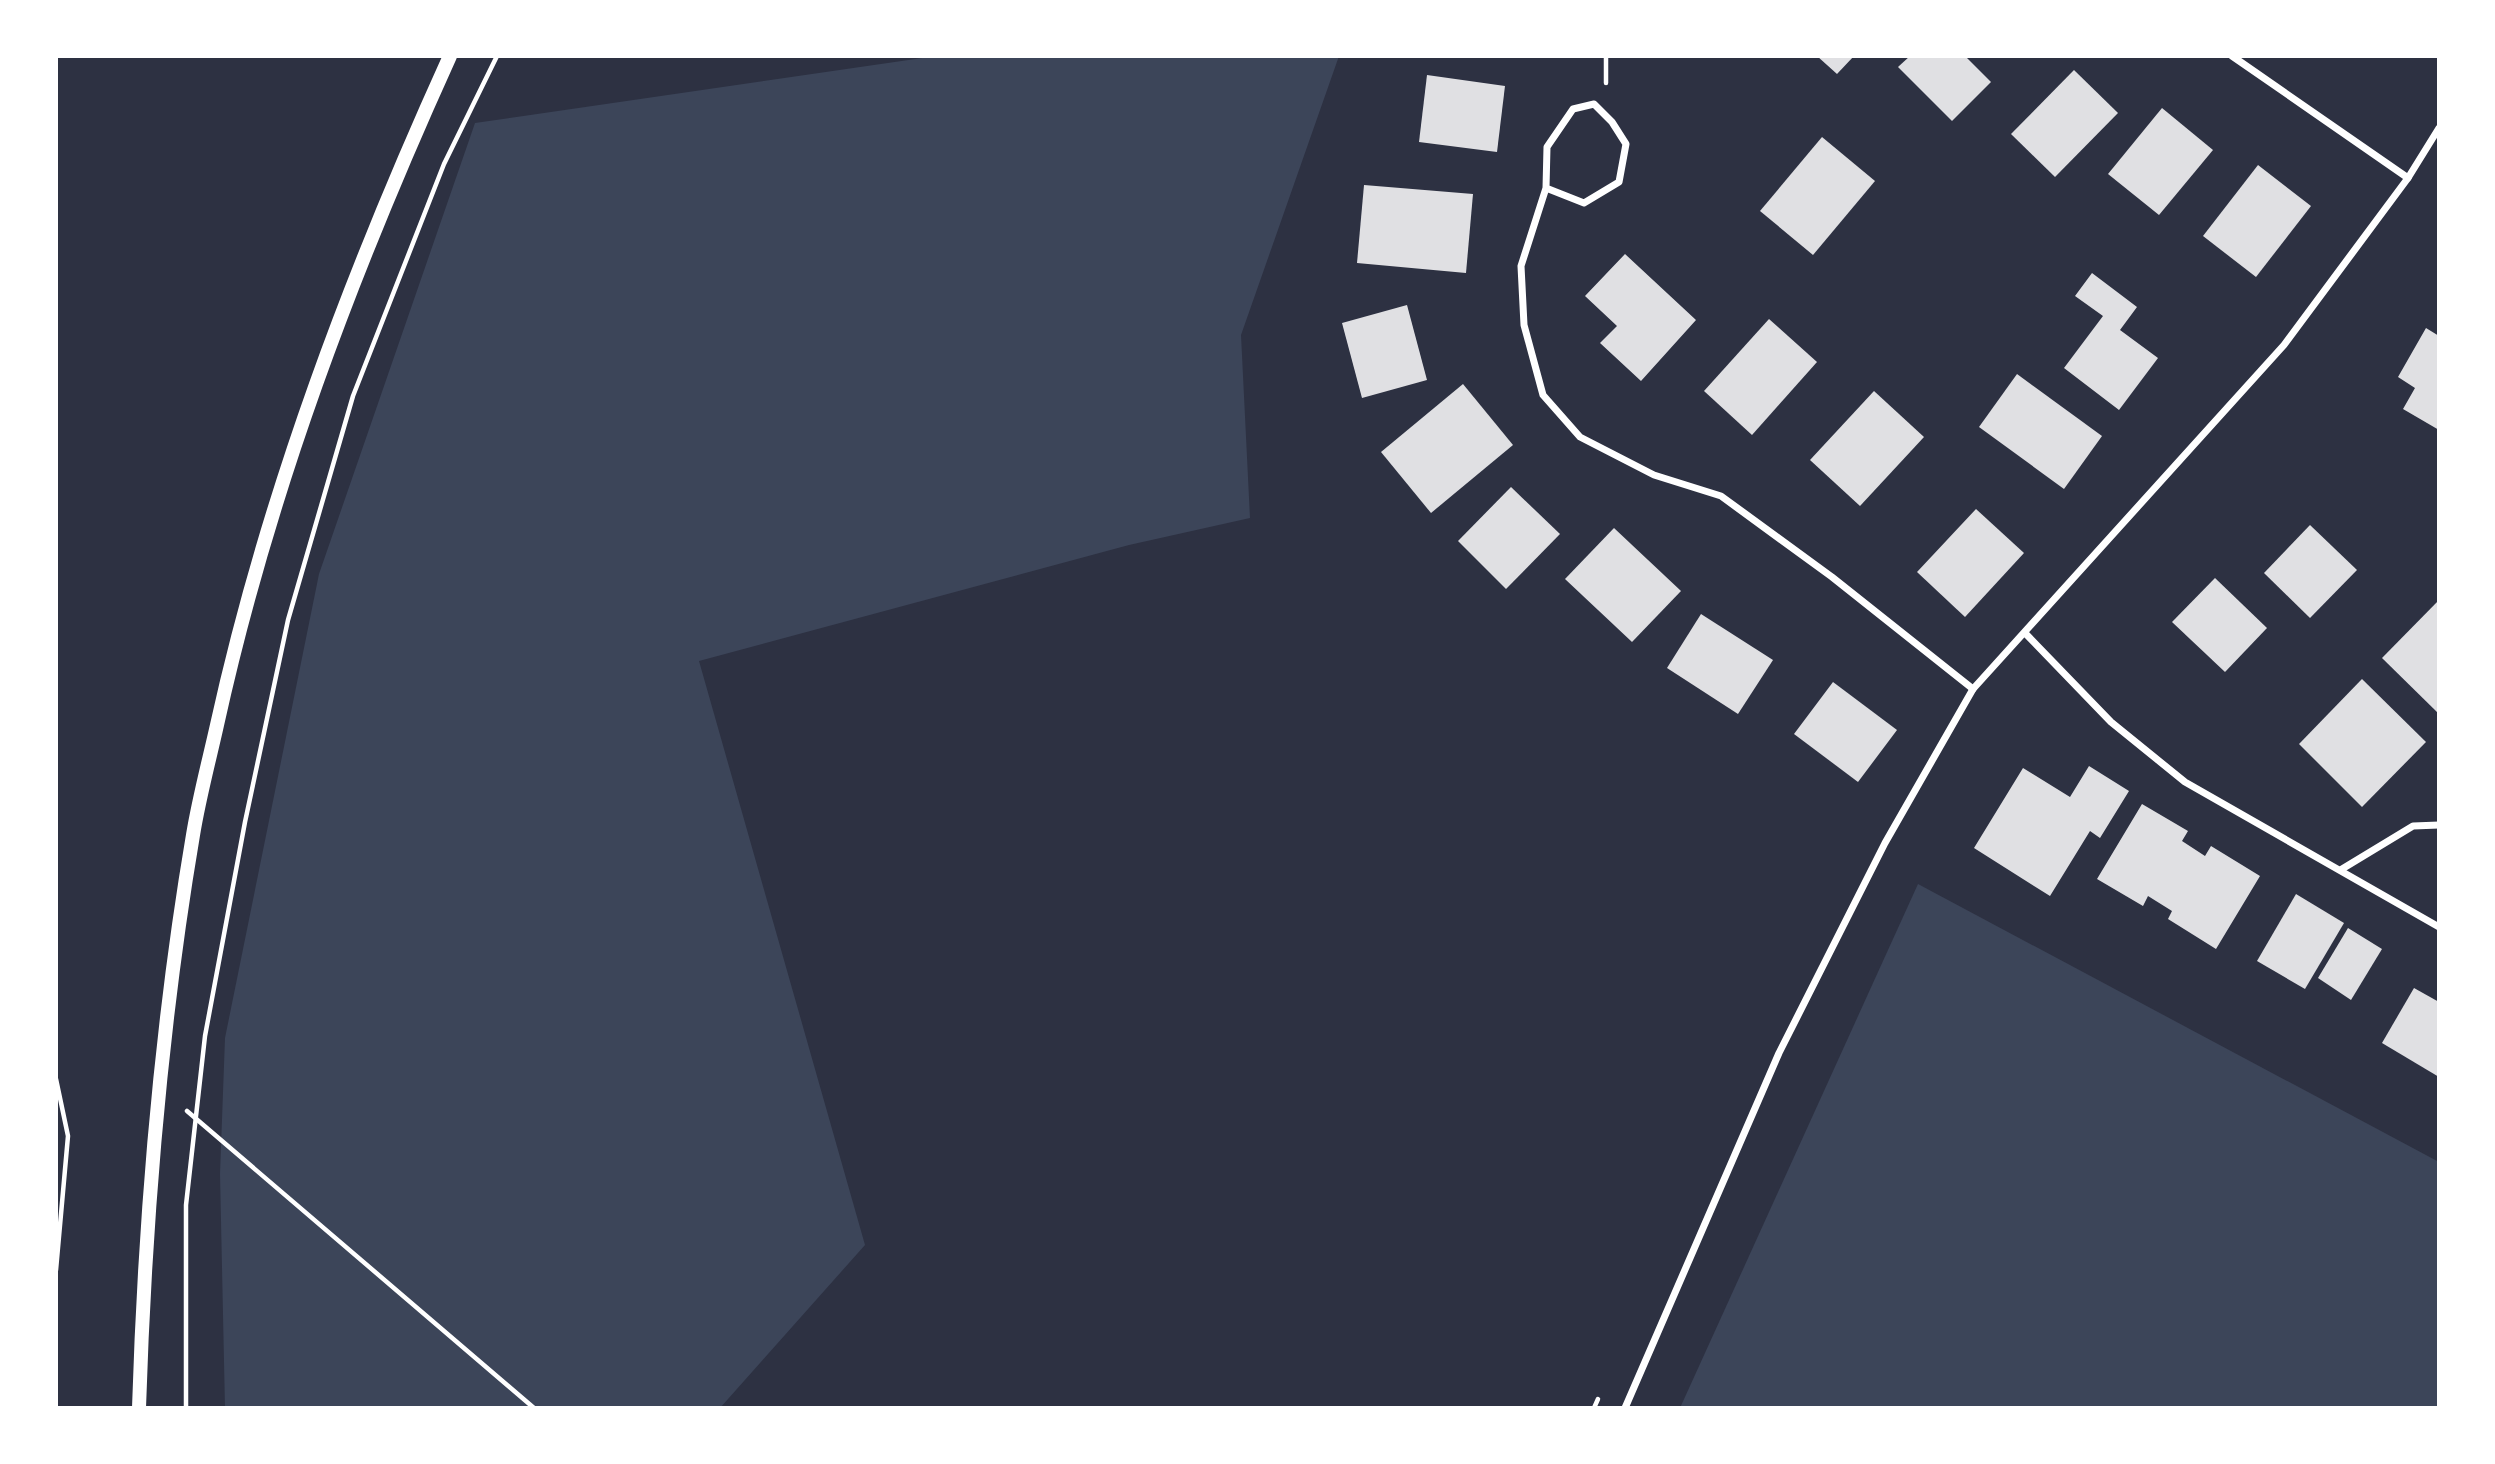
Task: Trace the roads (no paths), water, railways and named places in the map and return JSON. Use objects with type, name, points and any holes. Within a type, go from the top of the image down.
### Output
[{"type":"main road","points":[[139,1408],[143,1278],[159,1088],[193,832],[234,649],[292,446],[392,183],[450,56]]},
{"type":"street","points":[[2232,56],[2408,178]]},
{"type":"street","points":[[1546,188],[1584,203],[1619,182],[1626,144],[1612,122],[1594,104],[1573,109],[1547,147],[1546,188],[1521,266],[1524,325],[1543,395],[1580,437],[1654,475],[1721,496],[1832,577],[1973,689]]},
{"type":"street","points":[[1625,1408],[1779,1053],[1885,843],[1973,689],[2284,345],[2408,178],[2439,128]]},
{"type":"street","points":[[2025,633],[2111,722],[2185,782],[2342,869],[2439,927]]},
{"type":"street","points":[[2342,869],[2413,827],[2439,825]]}]
